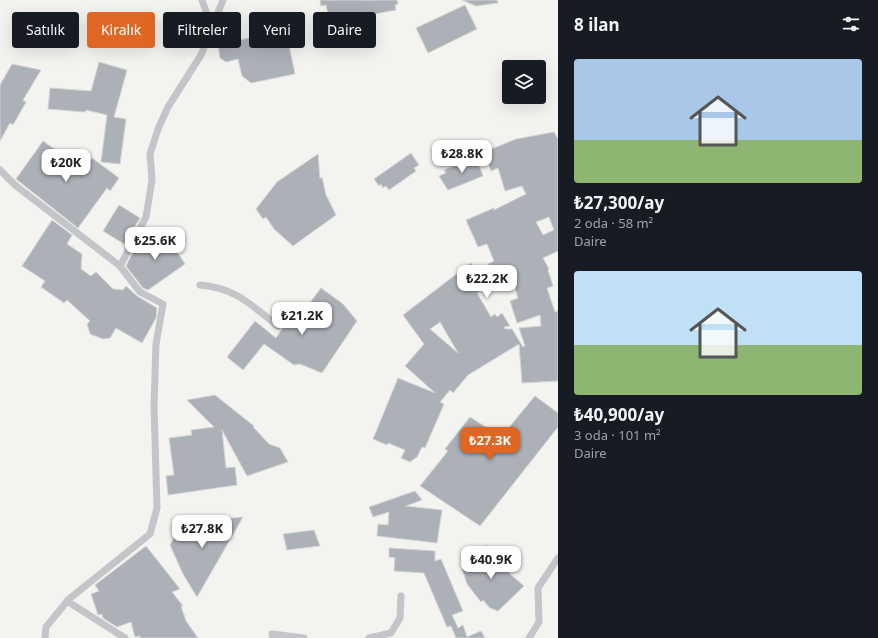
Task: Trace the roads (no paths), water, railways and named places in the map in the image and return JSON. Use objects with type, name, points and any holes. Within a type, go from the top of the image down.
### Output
[{"type":"street","points":[[202,0],[206,12]]},
{"type":"street","points":[[218,12],[223,0]]},
{"type":"street","points":[[120,266],[146,217],[152,180],[150,154],[158,129],[168,107],[202,55],[205,48]]},
{"type":"street","points":[[0,170],[15,185],[120,266],[140,292],[163,304],[156,344],[154,405],[157,508],[150,534],[67,601],[46,626],[45,638]]},
{"type":"street","points":[[200,285],[227,289],[248,302],[278,326]]},
{"type":"street","points":[[529,638],[539,622],[538,588],[558,558]]},
{"type":"street","points":[[369,638],[391,633],[400,618],[401,596]]},
{"type":"street","points":[[67,601],[125,638]]},
{"type":"street","points":[[273,638],[272,634],[304,638]]}]
